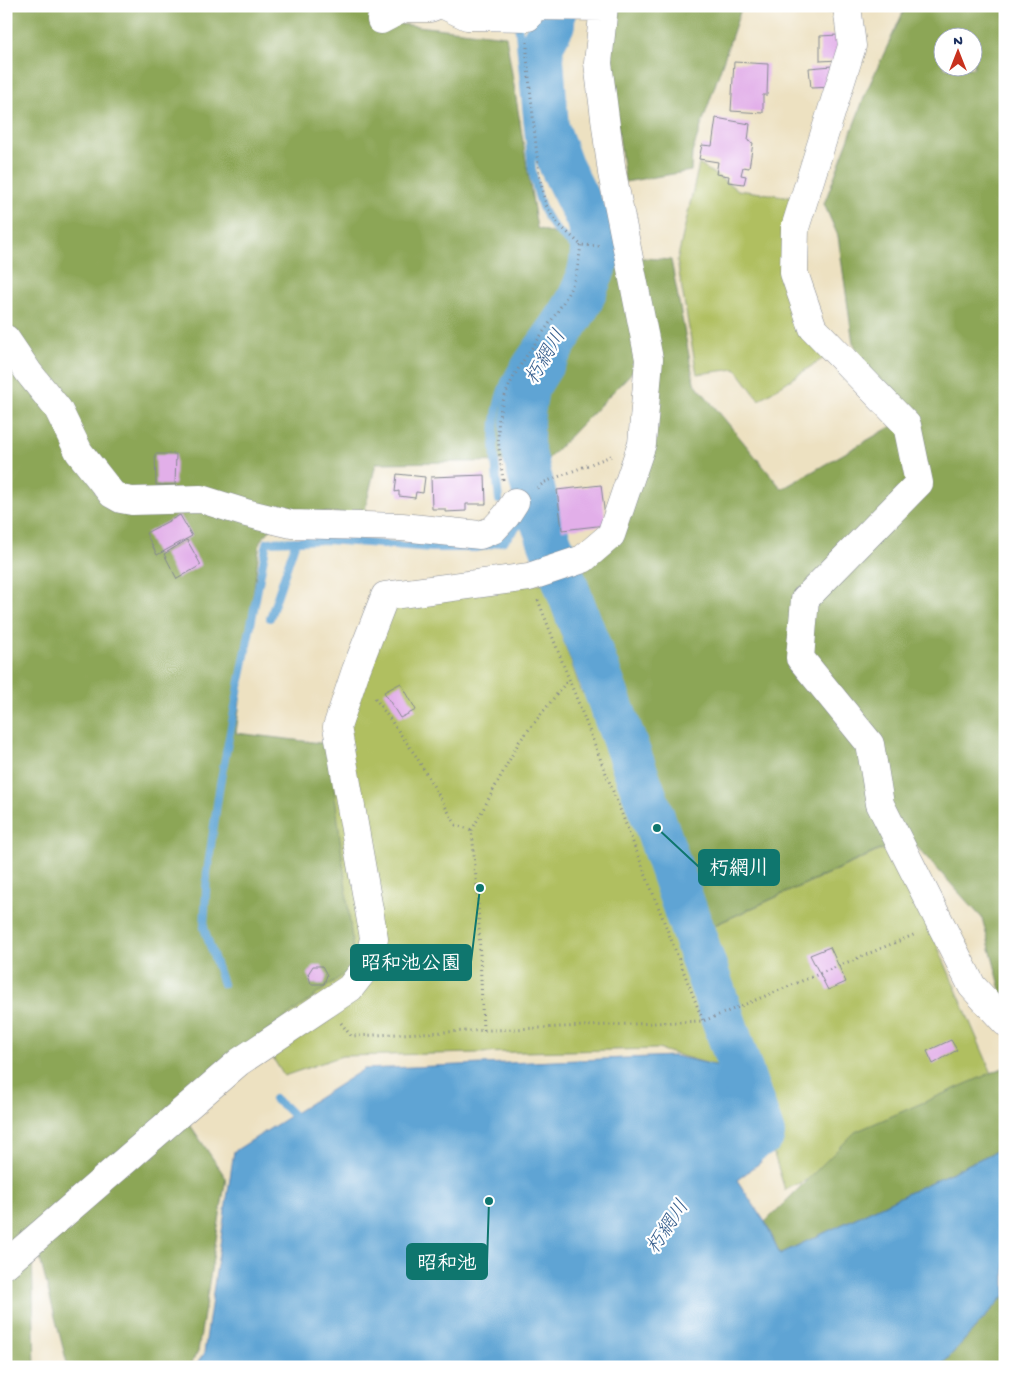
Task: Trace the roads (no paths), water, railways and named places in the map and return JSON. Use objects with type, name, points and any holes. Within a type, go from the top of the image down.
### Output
[{"type":"street","points":[[381,20],[404,8],[430,8],[434,6]]},
{"type":"street","points":[[6,1264],[240,1062],[350,988],[368,965],[374,938],[337,727],[356,670],[385,596],[529,577],[583,558],[611,536],[642,444],[650,359],[612,172],[598,63],[604,7],[467,16],[446,6]]},
{"type":"street","points":[[847,6],[852,46],[795,228],[794,273],[813,328],[907,425],[919,483],[805,599],[800,658],[870,744],[880,804],[972,986],[1005,1022]]},
{"type":"street","points":[[6,339],[29,373],[58,409],[79,452],[112,494],[121,499],[132,501],[201,499],[291,524],[402,527],[480,535],[493,530],[513,505]]},
{"type":"water","points":[[674,1056],[719,1066],[761,1162],[737,1180],[765,1222],[780,1254],[1005,1147],[1005,1295],[940,1367],[195,1367],[204,1353],[234,1151],[364,1069]]},
{"type":"waterway","name":"朽網川","points":[[554,6],[553,24],[541,46],[547,127],[561,166],[587,218],[598,258],[581,301],[527,388],[522,420],[522,445],[540,516],[657,828],[763,1134],[714,1161],[705,1175]]},
{"type":"waterway","points":[[499,500],[494,443],[496,415],[503,387],[511,370],[557,302],[566,284],[572,265],[574,246],[549,221],[537,193],[532,169],[518,22]]},
{"type":"waterway","points":[[223,984],[204,928],[207,873],[220,784],[267,542],[327,540],[432,548],[477,548],[504,541],[537,505]]},
{"type":"waterway","points":[[270,618],[296,541]]},
{"type":"waterway","points":[[274,1099],[299,1121]]},
{"type":"place","name":"朽網川","points":[[657,828]]},
{"type":"place","name":"昭和池公園","points":[[480,888]]},
{"type":"place","name":"昭和池","points":[[489,1201]]}]
